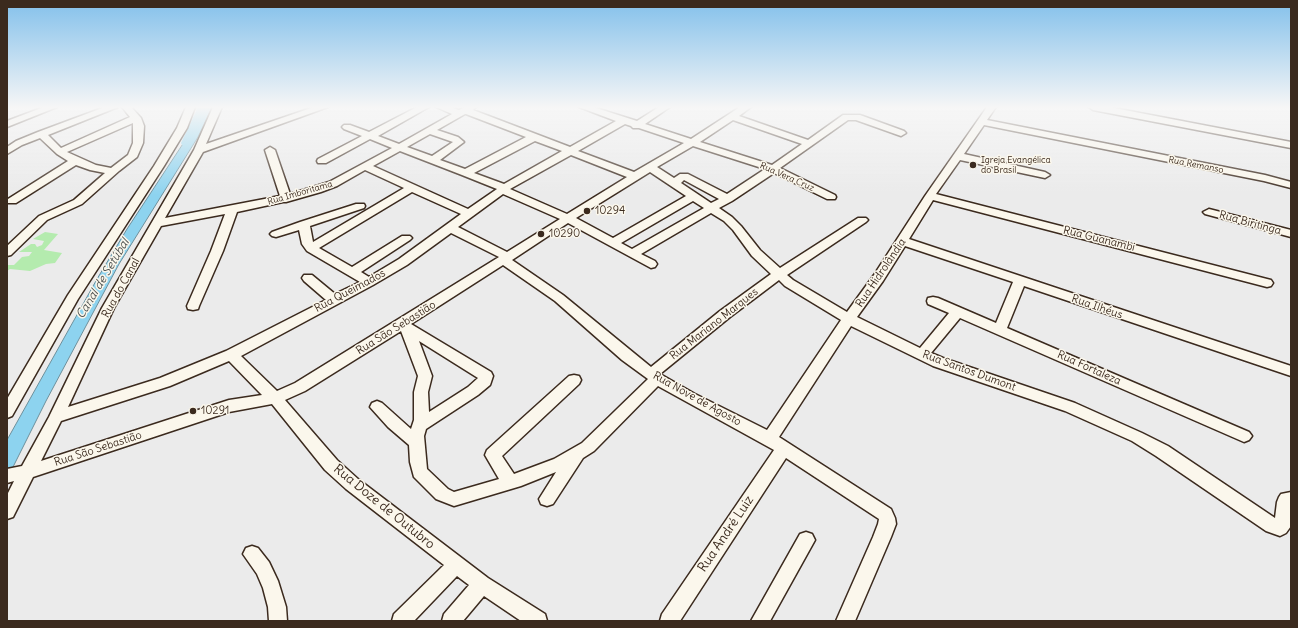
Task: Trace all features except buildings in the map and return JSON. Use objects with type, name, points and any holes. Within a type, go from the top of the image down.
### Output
[{"type":"street","points":[[7,151],[36,136]]},
{"type":"street","points":[[43,136],[60,152],[74,161],[94,168],[112,171]]},
{"type":"street","points":[[60,152],[95,136]]},
{"type":"street","points":[[7,252],[43,218],[80,201],[112,171],[132,157],[137,148],[138,136]]},
{"type":"street","points":[[7,412],[72,298],[177,136]]},
{"type":"street","name":"Rua do Canal","points":[[7,512],[56,418],[108,308],[199,150],[205,136]]},
{"type":"street","points":[[199,150],[239,136]]},
{"type":"street","points":[[322,161],[369,136]]},
{"type":"street","points":[[371,136],[504,189],[568,219],[651,264]]},
{"type":"street","name":"Rua Imboritama","points":[[158,222],[232,210],[286,199],[333,184],[420,136]]},
{"type":"street","points":[[433,160],[459,142],[446,136]]},
{"type":"street","name":"Rua Queimados","points":[[56,418],[165,382],[231,355],[369,282],[403,262],[450,228],[469,212],[504,189],[596,136]]},
{"type":"street","name":"Rua Vera Cruz","points":[[669,136],[774,169],[831,197]]},
{"type":"street","name":"Rua São Sebastião","points":[[9,476],[28,472],[229,406],[275,398],[318,377],[405,327],[506,258],[635,176],[702,136]]},
{"type":"street","points":[[788,136],[808,143]]},
{"type":"street","points":[[632,254],[711,207],[728,199],[774,169],[817,136]]},
{"type":"street","name":"Rua Hidrolândia","points":[[777,444],[849,319],[879,278],[930,196],[971,136]]},
{"type":"street","name":"Rua Remanso","points":[[1054,136],[1264,178],[1291,186]]},
{"type":"street","points":[[1251,136],[1291,145]]},
{"type":"street","points":[[466,173],[534,137],[635,176]]},
{"type":"street","points":[[270,150],[286,199]]},
{"type":"street","points":[[957,156],[1045,175]]},
{"type":"street","points":[[9,202],[74,161]]},
{"type":"street","points":[[366,167],[411,188],[469,212]]},
{"type":"street","name":"Rua Santos Dumont","points":[[650,167],[728,219],[737,228],[756,253],[779,274],[808,295],[849,319],[938,362],[1070,407],[1131,434],[1162,451],[1272,526],[1280,528],[1282,526],[1285,502],[1287,499],[1291,499]]},
{"type":"street","points":[[673,183],[684,176],[728,199]]},
{"type":"street","points":[[311,248],[411,188]]},
{"type":"street","points":[[613,243],[693,196]]},
{"type":"street","name":"Rua Guanambi","points":[[930,196],[1267,283]]},
{"type":"street","points":[[276,234],[360,206]]},
{"type":"street","points":[[193,306],[217,251],[232,210]]},
{"type":"street","name":"Rua Biritinga","points":[[1209,212],[1291,234]]},
{"type":"street","name":"Rua Mariano Marques","points":[[415,441],[420,472],[442,494],[454,499],[510,482],[560,464],[580,453],[597,439],[654,377],[725,314],[779,274],[862,220]]},
{"type":"street","points":[[304,224],[308,244],[311,248],[369,282]]},
{"type":"street","name":"Rua Nove de Agosto","points":[[450,228],[506,258],[559,298],[654,377],[690,398],[777,444],[881,510],[887,518],[887,524],[845,621]]},
{"type":"street","points":[[352,272],[406,238]]},
{"type":"street","name":"Rua Ilhéus","points":[[903,241],[1291,371]]},
{"type":"street","points":[[308,278],[334,300]]},
{"type":"street","points":[[1000,330],[1020,281]]},
{"type":"street","name":"Rua Fortaleza","points":[[933,301],[1244,436]]},
{"type":"street","points":[[922,355],[957,312]]},
{"type":"street","points":[[377,407],[393,423],[415,441],[417,430],[421,425],[482,384],[486,378],[484,373],[405,327]]},
{"type":"street","points":[[405,327],[423,367],[425,376],[421,392],[421,425]]},
{"type":"street","name":"Rua Doze de Outubro","points":[[231,355],[275,398],[331,465],[352,484],[482,584],[538,621]]},
{"type":"street","points":[[510,482],[493,455],[574,380]]},
{"type":"street","name":"Rua André Luiz","points":[[669,621],[777,444]]},
{"type":"street","points":[[548,499],[580,453]]},
{"type":"street","points":[[760,621],[806,540]]},
{"type":"street","points":[[252,554],[263,568],[272,587],[277,606],[278,621]]},
{"type":"street","points":[[401,621],[457,564]]},
{"type":"street","points":[[451,621],[482,584]]},
{"type":"green space","points":[[45,232],[58,234],[44,250],[62,253],[55,263],[46,264],[30,271],[10,269],[7,271],[7,265],[14,265],[22,257],[29,256],[32,252],[19,252],[31,244],[35,244],[37,247],[42,245],[44,241],[33,239]]},
{"type":"water","points":[[188,136],[198,136],[119,264],[46,401],[7,479],[7,440],[97,279],[127,229]]},
{"type":"waterway","name":"Canal de Setúbal","points":[[185,143],[188,136]]},
{"type":"place","name":"Igreja Evangélica do Brasil","points":[[973,165]]},
{"type":"place","name":"10294","points":[[587,211]]},
{"type":"place","name":"10290","points":[[541,234]]},
{"type":"place","name":"10291","points":[[193,411]]}]
